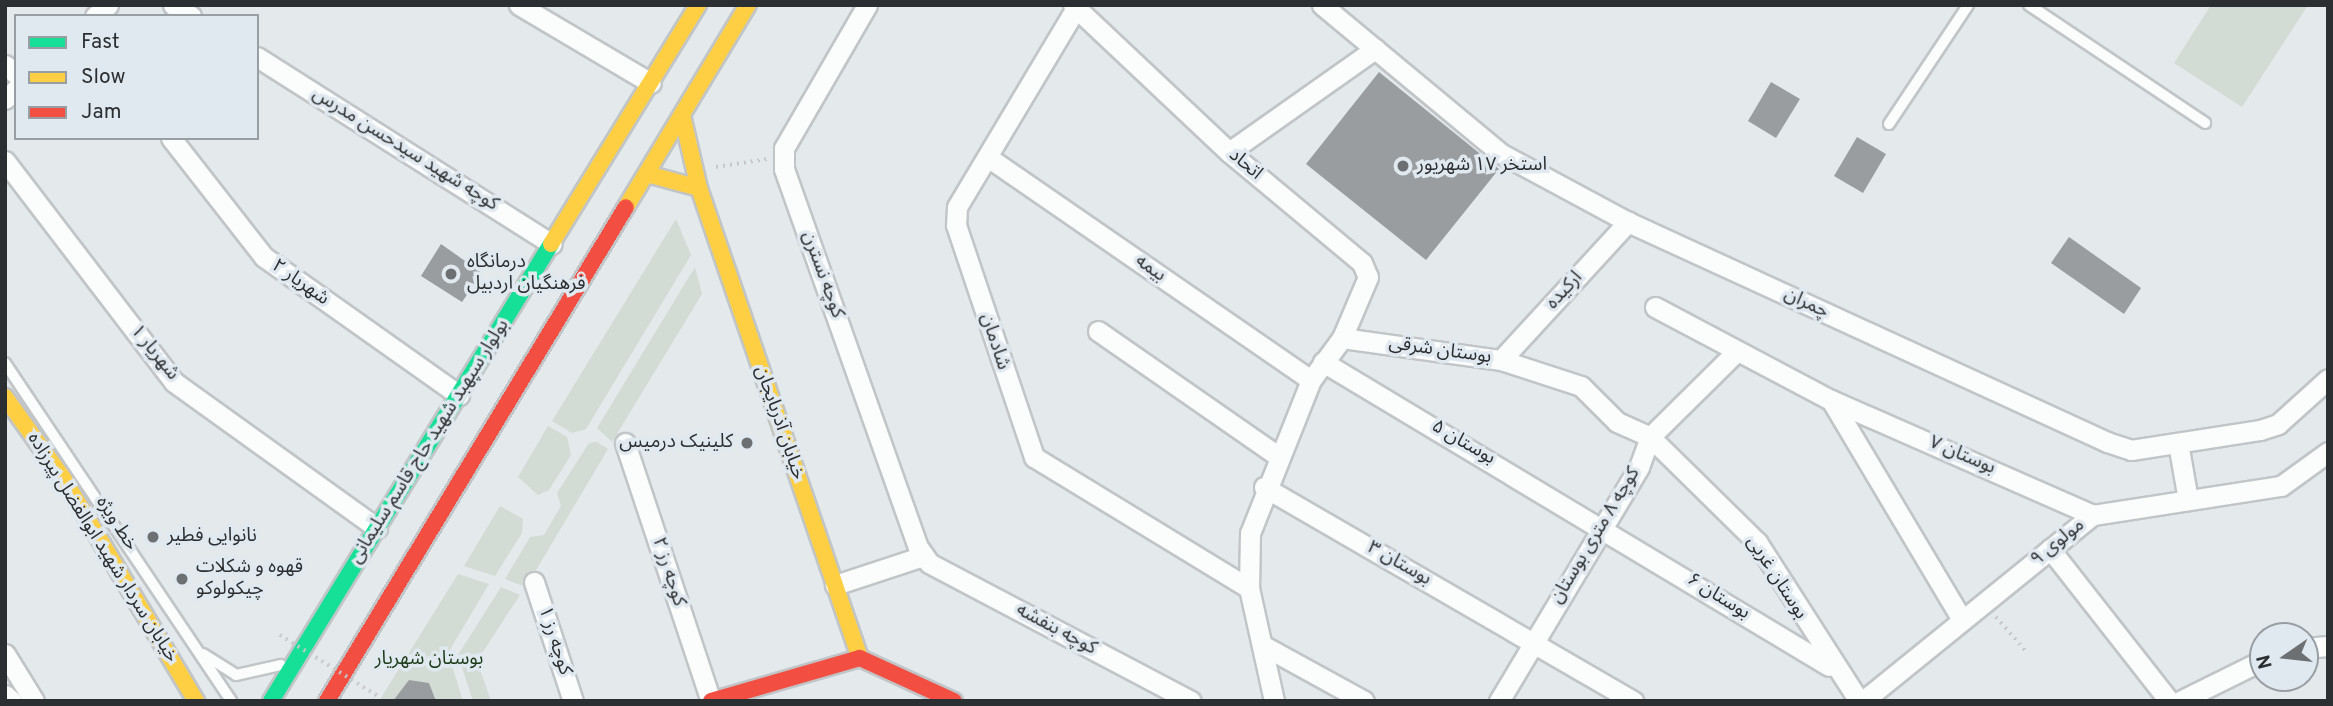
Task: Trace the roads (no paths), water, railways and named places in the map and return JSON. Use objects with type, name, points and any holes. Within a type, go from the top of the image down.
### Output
[{"type":"main road","name":"بولوار سپهبد شهید حاج قاسم سلیمانی","points":[[271,701],[698,5]]},
{"type":"main road","points":[[327,701],[543,348],[748,5]]},
{"type":"main road","name":"خیابان آذربایجان","points":[[682,115],[699,188],[860,658]]},
{"type":"main road","points":[[647,174],[699,188]]},
{"type":"main road","points":[[455,401],[451,432],[465,435],[516,362],[543,348]]},
{"type":"main road","name":"خیابان سردار شهید ابوالفضل پیرزاده","points":[[5,397],[63,478],[196,701]]},
{"type":"main road","points":[[711,701],[860,658],[954,701]]},
{"type":"street","points":[[519,5],[651,83]]},
{"type":"street","name":"کوچه نسترن","points":[[867,5],[783,156],[923,556]]},
{"type":"street","name":"چمران","points":[[1322,5],[1500,153],[1628,222],[2107,442],[2131,450],[2278,424],[2328,379]]},
{"type":"street","name":"اتحاد","points":[[1075,6],[1229,152],[1362,263],[1368,289],[1342,338]]},
{"type":"street","name":"شادمان","points":[[1075,6],[954,216],[1034,457],[1249,588]]},
{"type":"street","points":[[1229,152],[1375,49]]},
{"type":"street","name":"کوچه شهید سیدحسن مدرس","points":[[259,58],[552,244]]},
{"type":"street","name":"شهریار ۲","points":[[174,140],[264,257],[455,401]]},
{"type":"street","name":"بیمه","points":[[989,158],[1311,380]]},
{"type":"street","name":"شهریار ۱","points":[[5,161],[174,382],[377,528]]},
{"type":"street","name":"ارکیده","points":[[1502,359],[1628,222]]},
{"type":"street","name":"بوستان ۷","points":[[1655,307],[1831,400],[2093,515]]},
{"type":"street","points":[[1098,331],[1278,456]]},
{"type":"street","points":[[1274,701],[1264,646],[1249,588],[1250,533],[1264,487],[1311,380],[1342,338]]},
{"type":"street","name":"بوستان شرقی","points":[[1342,338],[1502,359],[1581,386],[1617,422],[1650,437]]},
{"type":"street","name":"کوچه ۸ متری بوستان","points":[[1499,701],[1650,437],[1736,352]]},
{"type":"street","name":"بوستان ۵","points":[[1323,362],[1602,524]]},
{"type":"street","points":[[1831,400],[1961,618]]},
{"type":"street","name":"بوستان غربی","points":[[1650,437],[1757,542],[1833,669],[1861,701]]},
{"type":"street","name":"کوچه رز ۲","points":[[625,443],[711,701]]},
{"type":"street","points":[[2178,443],[2188,500]]},
{"type":"street","name":"مولوی ۹","points":[[1861,701],[1961,618],[2093,515],[2281,486],[2328,452]]},
{"type":"street","name":"بوستان ۳","points":[[1264,487],[1534,641],[1633,701]]},
{"type":"street","name":"بوستان ۶","points":[[1602,524],[1833,669]]},
{"type":"street","points":[[2050,549],[2169,701]]},
{"type":"street","points":[[835,585],[923,556]]},
{"type":"street","name":"کوچه بنفشه","points":[[923,556],[1191,701]]},
{"type":"street","name":"کوچه رز ۱","points":[[534,582],[573,701]]},
{"type":"street","points":[[1264,646],[1364,701]]},
{"type":"street","points":[[5,654],[34,701]]},
{"type":"street","points":[[2180,701],[2249,667]]},
{"type":"street","points":[[5,695],[12,701]]},
{"type":"lane","points":[[1889,124],[1968,5]]},
{"type":"lane","points":[[2029,5],[2205,123]]},
{"type":"lane","name":"خط ویژه","points":[[5,363],[231,701]]},
{"type":"lane","name":"خط ویژه","points":[[201,653],[236,675],[265,674],[297,657]]},
{"type":"place","name":"استخر ١٧ شهریور","points":[[1403,166]]},
{"type":"place","name":"درمانگاه فرهنگیان اردبیل","points":[[451,274]]},
{"type":"place","name":"کلینیک درمیس","points":[[747,443]]},
{"type":"place","name":"نانوایی فطیر","points":[[153,537]]},
{"type":"place","name":"قهوه و شکلات چیکولوکو","points":[[182,579]]},
{"type":"park label","name":"بوستان شهریار","points":[[429,660]]}]
